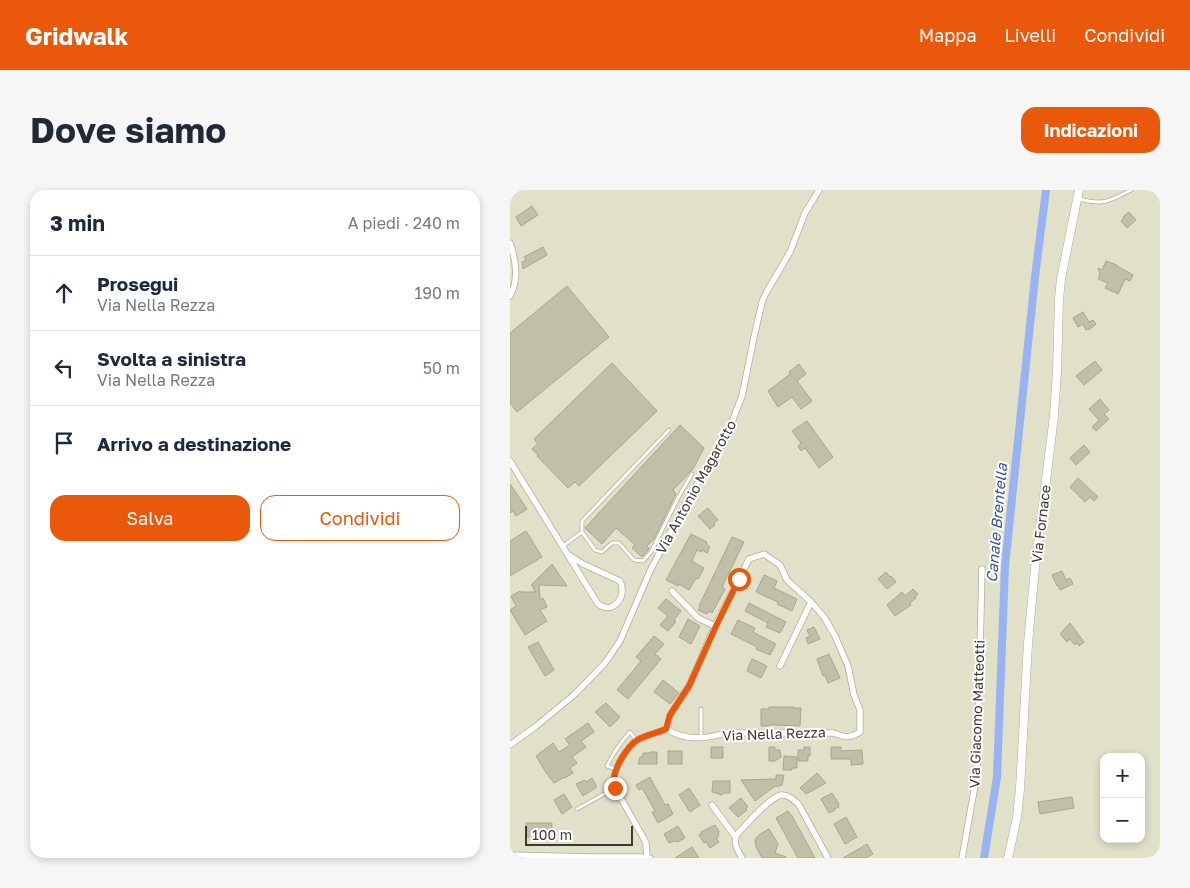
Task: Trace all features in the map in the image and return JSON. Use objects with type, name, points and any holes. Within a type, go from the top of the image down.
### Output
[{"type":"street","name":"Via Antonio Magarotto","points":[[510,745],[535,728],[575,694],[604,663],[620,641],[650,571],[690,495],[724,440],[742,396],[762,302],[790,252],[805,213],[819,190]]},
{"type":"street","name":"Via Fornace","points":[[1008,858],[1020,789],[1028,642],[1035,568],[1054,416],[1061,279],[1078,190]]},
{"type":"street","points":[[510,243],[515,266],[515,280],[510,296]]},
{"type":"street","points":[[510,461],[598,604],[602,607],[607,607],[618,603],[623,591],[620,581],[583,564],[569,555]]},
{"type":"street","name":"Via Nella Rezza","points":[[764,554],[780,565],[786,580],[811,602],[835,636],[848,666],[854,695],[860,710],[860,732],[854,736],[842,737],[833,732],[726,733],[712,737],[684,738],[666,729],[670,715],[689,686],[716,626],[749,559],[764,554]]},
{"type":"street","name":"Via Giacomo Matteotti","points":[[962,858],[977,774],[982,569]]},
{"type":"street","points":[[672,591],[698,618],[716,626]]},
{"type":"street","points":[[780,666],[811,602]]},
{"type":"street","points":[[510,855],[648,858],[646,842],[615,788],[614,780],[616,770],[626,751],[637,741],[666,729]]},
{"type":"street","points":[[742,858],[736,848],[736,836],[772,799],[780,795],[792,798],[799,805],[828,858]]},
{"type":"street","points":[[712,805],[736,836]]},
{"type":"street","points":[[516,858],[523,856]]},
{"type":"lane","points":[[1077,199],[1109,202],[1131,190]]},
{"type":"lane","points":[[668,430],[582,521],[582,532],[595,550],[602,552],[612,543],[619,543],[634,560],[643,561],[652,552],[679,496],[692,474]]},
{"type":"lane","points":[[563,546],[582,532]]},
{"type":"lane","points":[[701,708],[702,737]]},
{"type":"lane","points":[[616,770],[607,766],[620,742],[630,732],[637,741]]},
{"type":"lane","points":[[577,809],[615,788]]},
{"type":"building","points":[[532,206],[538,215],[521,226],[516,217]]},
{"type":"building","points":[[1129,212],[1136,220],[1127,228],[1121,221]]},
{"type":"building","points":[[543,247],[547,255],[523,269],[522,262],[526,260],[524,257]]},
{"type":"building","points":[[1106,261],[1117,265],[1133,275],[1130,281],[1125,279],[1118,294],[1105,288],[1108,283],[1098,279],[1100,274],[1098,268],[1102,270]]},
{"type":"building","points":[[567,286],[609,337],[517,412],[510,403],[510,333]]},
{"type":"building","points":[[1083,312],[1089,322],[1093,320],[1096,324],[1090,329],[1086,330],[1083,324],[1078,327],[1073,318]]},
{"type":"building","points":[[1095,361],[1102,370],[1084,385],[1076,376]]},
{"type":"building","points":[[612,363],[657,411],[579,486],[575,482],[568,488],[532,449],[538,444],[534,439]]},
{"type":"building","points":[[799,364],[806,374],[797,381],[812,401],[801,409],[792,397],[778,407],[768,391],[790,374],[789,372]]},
{"type":"building","points":[[1100,399],[1109,410],[1104,414],[1109,419],[1096,431],[1092,427],[1099,420],[1089,409]]},
{"type":"building","points":[[807,421],[833,457],[819,468],[805,448],[801,451],[798,446],[801,443],[792,431]]},
{"type":"building","points":[[680,425],[704,448],[693,469],[673,490],[676,494],[654,539],[647,546],[649,549],[642,557],[632,548],[635,545],[616,528],[602,544],[585,528]]},
{"type":"building","points":[[1084,445],[1090,452],[1076,465],[1070,458]]},
{"type":"building","points":[[1078,478],[1098,497],[1094,501],[1090,497],[1085,502],[1070,487]]},
{"type":"building","points":[[510,484],[527,509],[516,516],[513,511],[510,513]]},
{"type":"building","points":[[708,508],[718,520],[710,529],[698,516]]},
{"type":"building","points":[[526,531],[542,557],[510,576],[510,541]]},
{"type":"building","points":[[691,534],[707,542],[706,544],[710,547],[707,553],[697,550],[692,561],[704,568],[689,590],[679,584],[678,586],[666,580]]},
{"type":"building","points":[[732,537],[744,542],[722,587],[725,589],[712,613],[709,611],[707,614],[698,610],[699,606]]},
{"type":"building","points":[[552,564],[567,586],[539,585],[540,600],[543,598],[547,607],[540,610],[547,621],[525,635],[510,610],[516,606],[511,596],[520,591],[535,592],[531,585]]},
{"type":"building","points":[[1062,571],[1066,580],[1070,578],[1073,584],[1060,590],[1052,575]]},
{"type":"building","points":[[886,572],[896,582],[887,589],[878,579]]},
{"type":"building","points":[[764,575],[777,581],[774,588],[797,599],[792,611],[756,592]]},
{"type":"building","points":[[913,589],[918,594],[916,598],[910,603],[911,605],[895,616],[887,605],[902,592],[905,596]]},
{"type":"building","points":[[666,599],[681,611],[674,620],[676,622],[668,631],[660,625],[668,616],[658,608]]},
{"type":"building","points":[[749,603],[786,622],[780,633],[766,627],[768,623],[745,611]]},
{"type":"building","points":[[688,619],[700,626],[691,644],[679,637]]},
{"type":"building","points":[[738,620],[755,628],[753,632],[776,644],[770,655],[731,634]]},
{"type":"building","points":[[1070,623],[1084,642],[1079,646],[1077,643],[1075,645],[1070,639],[1067,642],[1060,634]]},
{"type":"building","points":[[814,627],[820,639],[808,644],[806,638],[810,636],[807,630]]},
{"type":"building","points":[[654,636],[664,644],[655,654],[661,659],[628,699],[617,690],[641,661],[636,657]]},
{"type":"building","points":[[538,642],[554,670],[545,676],[528,647]]},
{"type":"building","points":[[829,654],[840,678],[828,683],[825,675],[823,676],[817,659]]},
{"type":"building","points":[[752,659],[767,666],[761,678],[747,671]]},
{"type":"building","points":[[663,680],[679,693],[670,704],[654,692]]},
{"type":"building","points":[[606,703],[620,717],[610,727],[595,712]]},
{"type":"building","points":[[769,707],[801,708],[800,726],[761,726],[761,709],[769,709]]},
{"type":"building","points":[[588,723],[594,732],[581,741],[586,747],[572,757],[577,763],[570,768],[573,773],[554,783],[536,756],[553,743],[559,752],[570,745],[565,739]]},
{"type":"building","points":[[711,747],[723,747],[723,758],[711,758]]},
{"type":"building","points":[[769,747],[775,747],[775,750],[780,750],[781,757],[775,761],[769,761]]},
{"type":"building","points":[[804,747],[810,747],[808,761],[798,761],[798,750],[804,750]]},
{"type":"building","points":[[831,747],[841,747],[841,751],[862,750],[863,764],[851,765],[851,759],[831,759]]},
{"type":"building","points":[[668,751],[682,751],[682,764],[668,764]]},
{"type":"building","points":[[657,752],[657,764],[638,764],[640,757],[643,757],[643,753]]},
{"type":"building","points":[[784,756],[797,757],[797,768],[783,770]]},
{"type":"building","points":[[817,773],[826,783],[806,794],[800,788]]},
{"type":"building","points":[[776,775],[784,775],[782,785],[774,787],[755,801],[741,780],[776,779]]},
{"type":"building","points":[[650,777],[665,805],[668,804],[673,814],[658,823],[652,812],[655,811],[642,788],[639,790],[636,785]]},
{"type":"building","points":[[592,778],[597,787],[583,796],[576,784],[585,780],[586,782]]},
{"type":"building","points":[[713,781],[730,781],[730,793],[722,795],[712,792]]},
{"type":"building","points":[[689,788],[700,805],[690,812],[679,795]]},
{"type":"building","points":[[832,793],[839,807],[829,813],[821,799]]},
{"type":"building","points":[[564,794],[572,807],[562,814],[554,800]]},
{"type":"building","points":[[1072,797],[1074,808],[1040,814],[1038,802]]},
{"type":"building","points":[[741,798],[748,807],[738,817],[729,808]]},
{"type":"building","points":[[788,811],[815,858],[798,858],[776,818]]},
{"type":"building","points":[[846,817],[857,837],[845,844],[834,824]]},
{"type":"building","points":[[526,823],[552,823],[551,837],[526,837]]},
{"type":"building","points":[[715,825],[719,831],[716,838],[719,842],[710,848],[699,835]]},
{"type":"building","points":[[678,826],[685,838],[669,843],[664,834]]},
{"type":"building","points":[[769,829],[778,844],[775,853],[786,858],[762,858],[756,847],[755,839]]},
{"type":"building","points":[[867,844],[873,854],[866,858],[843,858]]},
{"type":"building","points":[[692,847],[699,858],[675,858]]},
{"type":"waterway","name":"Canale Brentella","points":[[984,858],[997,777],[1005,566],[1035,277],[1046,190]]},
{"type":"route","points":[[615,788],[616,770],[632,744],[641,738],[666,729],[670,715],[689,686],[739,579]]}]
